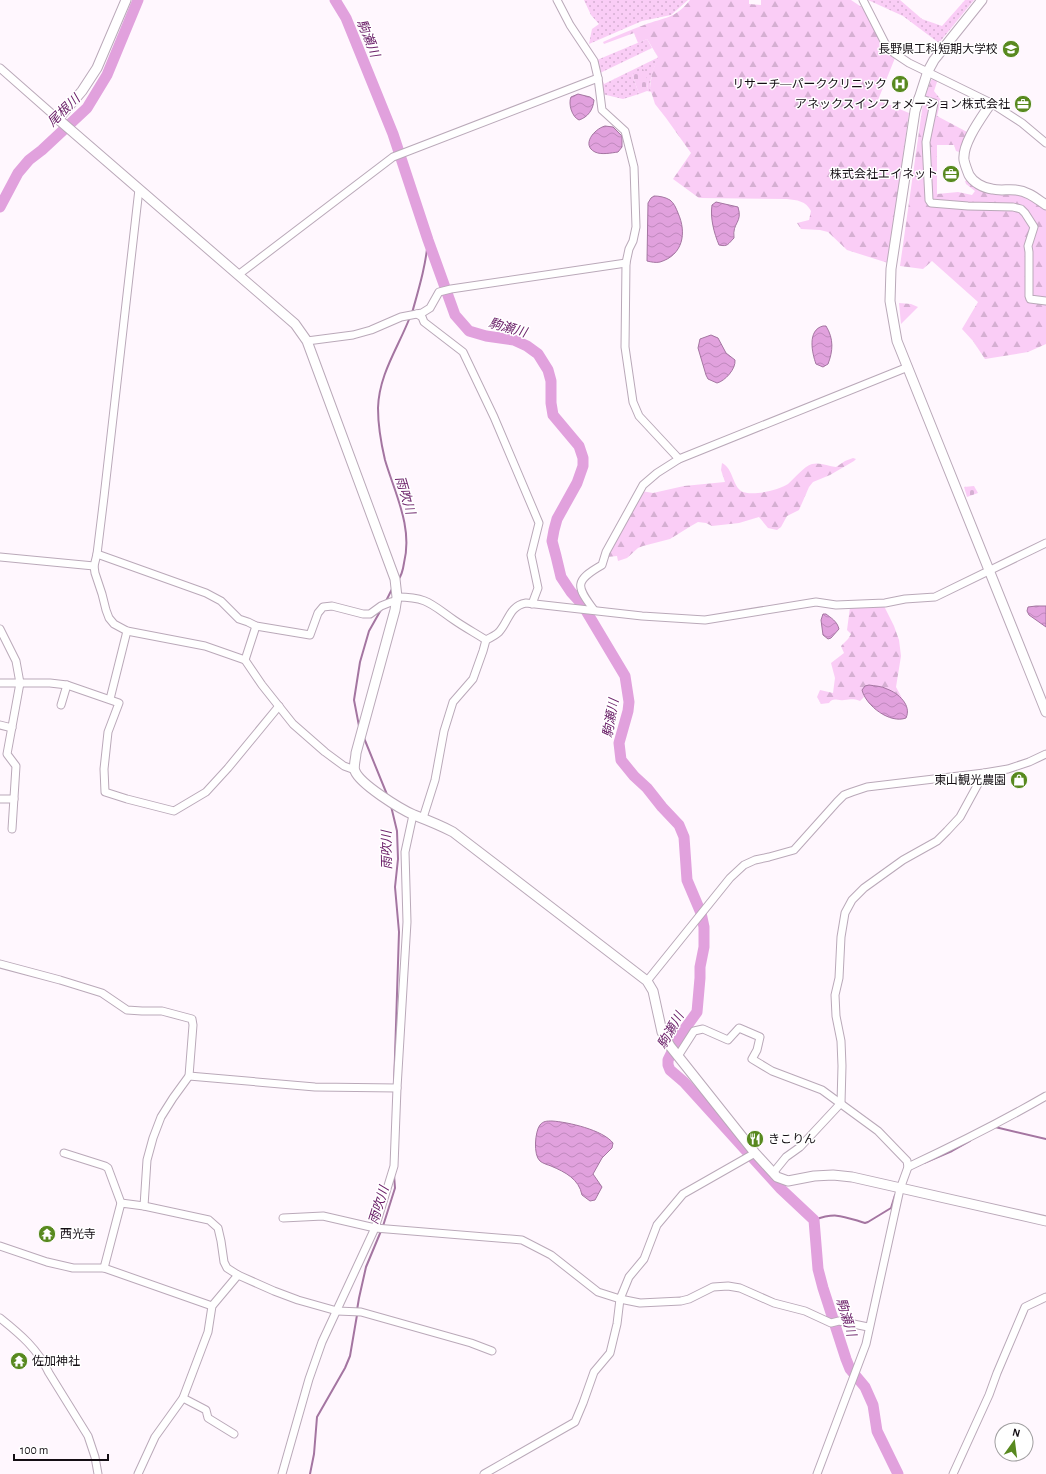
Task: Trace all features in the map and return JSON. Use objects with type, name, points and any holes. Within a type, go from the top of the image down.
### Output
[{"type":"street","points":[[64,124],[82,91],[97,68],[126,0]]},
{"type":"street","points":[[558,0],[570,25],[594,61],[598,78],[602,110],[625,131],[634,167],[636,227],[626,263],[625,347],[633,402],[639,416],[679,459]]},
{"type":"street","points":[[863,0],[886,45],[901,58],[991,103],[1022,123],[1046,143]]},
{"type":"street","points":[[982,0],[939,52],[928,71],[918,98],[900,200],[891,263],[889,290],[892,320],[897,341],[1046,712]]},
{"type":"street","points":[[0,68],[295,324],[307,341],[395,579],[395,598],[356,753],[354,770]]},
{"type":"street","points":[[238,275],[393,157],[598,78]]},
{"type":"street","points":[[918,98],[934,103],[926,142],[929,200],[932,203],[1013,207],[1021,209],[1034,227],[1028,246],[1028,296],[1033,300],[1046,301]]},
{"type":"street","points":[[991,103],[965,150],[964,159],[966,168],[971,177],[977,183],[993,190],[1018,190],[1046,205]]},
{"type":"street","points":[[139,189],[98,554],[94,566],[109,618],[114,624],[127,631],[205,646],[246,660],[262,685],[293,724],[325,752],[344,766],[354,770],[361,780],[396,805],[413,815],[453,832],[647,981],[655,997],[662,1032],[675,1052],[755,1153],[773,1173],[781,1179],[788,1181],[814,1176],[833,1175],[852,1177],[1046,1222]]},
{"type":"street","points":[[307,341],[353,335],[371,330],[400,317],[426,311],[430,308],[439,292],[447,290],[626,263]]},
{"type":"street","points":[[413,315],[422,317],[424,322],[463,352],[494,417],[539,523],[531,555],[538,588],[532,604]]},
{"type":"street","points":[[592,610],[581,590],[582,581],[588,573],[602,565],[606,552],[643,485],[657,473],[679,459],[908,367]]},
{"type":"street","points":[[423,818],[435,780],[444,731],[453,702],[473,679],[486,640],[499,632],[512,611],[519,604],[532,604],[642,616],[705,620],[816,602],[836,606],[885,603],[905,599],[935,597],[1046,543]]},
{"type":"street","points":[[98,554],[206,593],[221,601],[239,619],[256,626],[310,635],[318,613],[323,607],[332,606],[363,614],[370,614],[395,598],[415,598],[433,604],[453,620],[486,640]]},
{"type":"street","points":[[0,557],[94,566]]},
{"type":"street","points":[[246,660],[256,626]]},
{"type":"street","points":[[110,699],[127,631]]},
{"type":"street","points":[[0,632],[16,661],[20,683],[7,754],[16,766],[12,829]]},
{"type":"street","points":[[0,683],[50,683],[67,685],[119,703],[108,732],[104,769],[105,792],[127,799],[174,810],[206,792],[228,768],[279,706]]},
{"type":"street","points":[[61,705],[67,685]]},
{"type":"street","points":[[0,725],[12,728]]},
{"type":"street","points":[[647,981],[730,878],[744,865],[755,860],[790,852],[798,846],[844,795],[867,787],[984,773],[1020,766],[1046,754]]},
{"type":"street","points":[[773,1173],[786,1157],[800,1147],[841,1103],[841,1041],[836,1016],[835,995],[839,978],[841,937],[845,913],[852,900],[864,888],[903,860],[937,841],[948,831],[960,817],[984,773]]},
{"type":"street","points":[[0,799],[14,799]]},
{"type":"street","points":[[282,1474],[309,1379],[322,1342],[375,1228],[394,1166],[406,922],[405,852],[413,815]]},
{"type":"street","points":[[0,964],[60,980],[102,994],[127,1010],[162,1011],[192,1019],[193,1025],[189,1076],[161,1117],[153,1138],[147,1160],[144,1206]]},
{"type":"street","points":[[675,1052],[694,1031],[703,1029],[728,1040],[739,1028],[760,1037],[757,1050],[752,1059],[772,1071],[822,1090],[878,1131],[907,1161],[908,1167],[900,1189],[882,1273],[868,1327],[866,1344],[817,1474]]},
{"type":"street","points":[[189,1076],[315,1087],[397,1088]]},
{"type":"street","points":[[908,1167],[1018,1113],[1046,1096]]},
{"type":"street","points":[[64,1153],[108,1168],[121,1203],[104,1268]]},
{"type":"street","points":[[484,1474],[575,1422],[584,1403],[594,1372],[610,1353],[617,1324],[620,1299],[629,1277],[644,1259],[656,1225],[683,1194],[755,1153]]},
{"type":"street","points":[[121,1203],[144,1206],[209,1220],[218,1228],[222,1241],[224,1262],[228,1268],[238,1275],[298,1300],[337,1311],[357,1311],[492,1351]]},
{"type":"street","points":[[283,1218],[323,1216],[375,1228],[522,1240],[551,1254],[598,1292],[620,1299],[653,1303],[664,1301],[681,1301],[689,1299],[713,1287],[728,1286],[740,1288],[774,1303],[805,1311],[835,1322],[868,1327]]},
{"type":"street","points":[[0,1246],[25,1255],[73,1268],[104,1268],[212,1306]]},
{"type":"street","points":[[138,1474],[155,1437],[183,1398],[208,1332],[212,1306],[238,1275]]},
{"type":"street","points":[[953,1474],[989,1395],[1025,1307],[1046,1297]]},
{"type":"street","points":[[0,1318],[27,1340],[44,1362],[49,1373],[88,1436],[94,1452],[98,1474]]},
{"type":"street","points":[[183,1398],[206,1410],[208,1418],[234,1434]]},
{"type":"green space","points":[[584,0],[688,0],[671,15],[642,21],[589,44],[592,29],[599,24],[591,15]]},
{"type":"green space","points":[[690,0],[749,0],[749,4],[761,5],[761,0],[851,0],[863,8],[883,48],[895,58],[878,100],[909,113],[888,263],[847,250],[828,232],[801,229],[797,223],[809,220],[811,211],[807,205],[801,202],[787,199],[699,198],[673,179],[691,153],[655,104],[650,88],[652,73],[658,57],[647,39],[638,43],[634,33],[604,44],[603,42],[651,22],[669,17],[679,11]]},
{"type":"green space","points":[[868,0],[900,0],[922,19],[942,26],[965,0],[974,0],[939,43],[903,16]]},
{"type":"green space","points":[[647,39],[652,48],[600,73],[604,84],[659,57],[653,70],[650,88],[651,92],[647,91],[648,81],[632,74],[639,94],[623,99],[602,94],[597,60]]},
{"type":"green space","points":[[643,69],[648,81],[647,91],[639,94],[632,74]]},
{"type":"green space","points":[[935,78],[938,79],[934,91],[941,100],[937,116],[969,133],[962,153],[956,151],[954,145],[937,145],[937,194],[958,192],[972,195],[975,191],[966,184],[965,181],[968,180],[1026,195],[1046,209],[1046,344],[1028,352],[985,359],[973,341],[962,329],[978,302],[932,261],[923,269],[900,266],[923,103],[931,80]]},
{"type":"green space","points":[[899,303],[911,304],[918,307],[901,324]]},
{"type":"green space","points":[[853,458],[856,459],[830,475],[813,482],[809,487],[799,510],[787,516],[781,527],[777,530],[768,528],[759,517],[739,523],[712,526],[706,523],[698,522],[670,539],[638,548],[627,558],[618,561],[617,556],[607,557],[641,491],[653,493],[684,486],[725,482],[721,470],[722,463],[729,469],[739,490],[748,493],[760,493],[788,484],[809,465],[821,464],[836,467]]},
{"type":"green space","points":[[974,486],[978,493],[967,497],[964,487]]},
{"type":"green space","points":[[884,606],[899,640],[901,656],[896,687],[903,700],[895,694],[862,690],[864,697],[860,701],[853,699],[834,700],[829,703],[821,704],[817,697],[820,690],[833,693],[835,678],[831,663],[844,653],[841,646],[851,634],[847,630],[850,607]]},
{"type":"water","points":[[578,94],[590,97],[594,100],[590,113],[579,120],[574,116],[570,103],[571,97]]},
{"type":"water","points":[[605,126],[613,127],[622,136],[622,147],[618,152],[606,154],[597,153],[591,149],[589,145],[589,141],[593,134]]},
{"type":"water","points":[[654,196],[666,198],[673,203],[676,207],[682,228],[681,242],[678,249],[668,259],[660,262],[647,261],[648,203]]},
{"type":"water","points":[[716,202],[738,207],[739,212],[738,220],[734,229],[734,238],[726,245],[722,246],[719,245],[712,220],[712,205]]},
{"type":"water","points":[[826,326],[829,331],[832,345],[828,364],[823,367],[816,364],[812,342],[815,332],[818,328]]},
{"type":"water","points":[[711,335],[718,338],[726,353],[735,360],[732,371],[723,380],[717,383],[708,379],[698,348],[700,339]]},
{"type":"water","points":[[1046,606],[1046,627],[1029,615],[1027,611],[1028,607]]},
{"type":"water","points":[[823,614],[826,614],[834,620],[839,629],[831,638],[828,639],[823,635],[821,620]]},
{"type":"water","points":[[869,685],[885,688],[895,693],[903,700],[907,709],[906,718],[900,719],[886,716],[873,707],[864,696],[862,690],[865,686]]},
{"type":"water","points":[[552,1121],[576,1125],[594,1131],[602,1134],[613,1143],[612,1148],[602,1158],[593,1174],[602,1187],[595,1200],[590,1201],[582,1195],[575,1180],[571,1177],[540,1161],[538,1158],[536,1154],[536,1143],[538,1128],[544,1122]]},
{"type":"waterway","name":"尾根川","points":[[0,207],[18,173],[29,160],[42,150],[87,108],[107,75],[138,0]]},
{"type":"waterway","name":"駒瀬川","points":[[335,0],[346,18],[393,134],[428,240],[455,315],[469,331],[486,336],[514,340],[527,346],[538,354],[548,370],[551,381],[551,403],[553,415],[579,446],[583,458],[583,466],[577,483],[557,519],[554,530],[552,541],[561,577],[571,592],[582,604],[625,676],[629,702],[619,743],[621,760],[679,825],[684,837],[687,880],[701,913],[704,927],[704,947],[700,967],[697,1012],[681,1034],[668,1060],[668,1065],[670,1070],[684,1082],[781,1189],[814,1220],[818,1269],[846,1359],[850,1369],[865,1387],[873,1405],[877,1431],[898,1474]]},
{"type":"waterway","name":"雨吹川","points":[[412,313],[420,286],[428,240]]},
{"type":"waterway","name":"雨吹川","points":[[398,580],[403,568],[406,550],[405,524],[385,460],[379,427],[378,408],[379,396],[385,372],[410,317]]},
{"type":"waterway","name":"雨吹川","points":[[385,603],[393,587]]},
{"type":"waterway","name":"雨吹川","points":[[359,726],[354,700],[360,662],[369,631],[382,608]]},
{"type":"waterway","name":"雨吹川","points":[[364,738],[388,797]]},
{"type":"waterway","name":"雨吹川","points":[[391,806],[397,831],[398,859],[395,887],[399,932],[394,1087]]},
{"type":"waterway","points":[[995,1127],[1046,1139]]},
{"type":"waterway","points":[[924,1163],[952,1151],[970,1141]]},
{"type":"waterway","name":"雨吹川","points":[[383,1226],[395,1188],[394,1175]]},
{"type":"waterway","points":[[814,1220],[828,1216],[839,1216],[865,1223],[891,1208],[895,1195]]},
{"type":"waterway","name":"雨吹川","points":[[357,1310],[366,1267],[381,1231]]},
{"type":"waterway","name":"雨吹川","points":[[310,1474],[314,1454],[317,1417],[345,1368],[350,1356],[357,1315]]},
{"type":"place","name":"長野県工科短期大学校","points":[[1011,49]]},
{"type":"place","name":"リサーチ―パーククリニック","points":[[900,84]]},
{"type":"place","name":"アネックスインフォメーション株式会社","points":[[1023,104]]},
{"type":"place","name":"株式会社エイネット","points":[[951,174]]},
{"type":"place","name":"東山観光農園","points":[[1019,780]]},
{"type":"place","name":"きこりん","points":[[755,1139]]},
{"type":"place","name":"西光寺","points":[[47,1234]]},
{"type":"place","name":"佐加神社","points":[[19,1361]]}]
